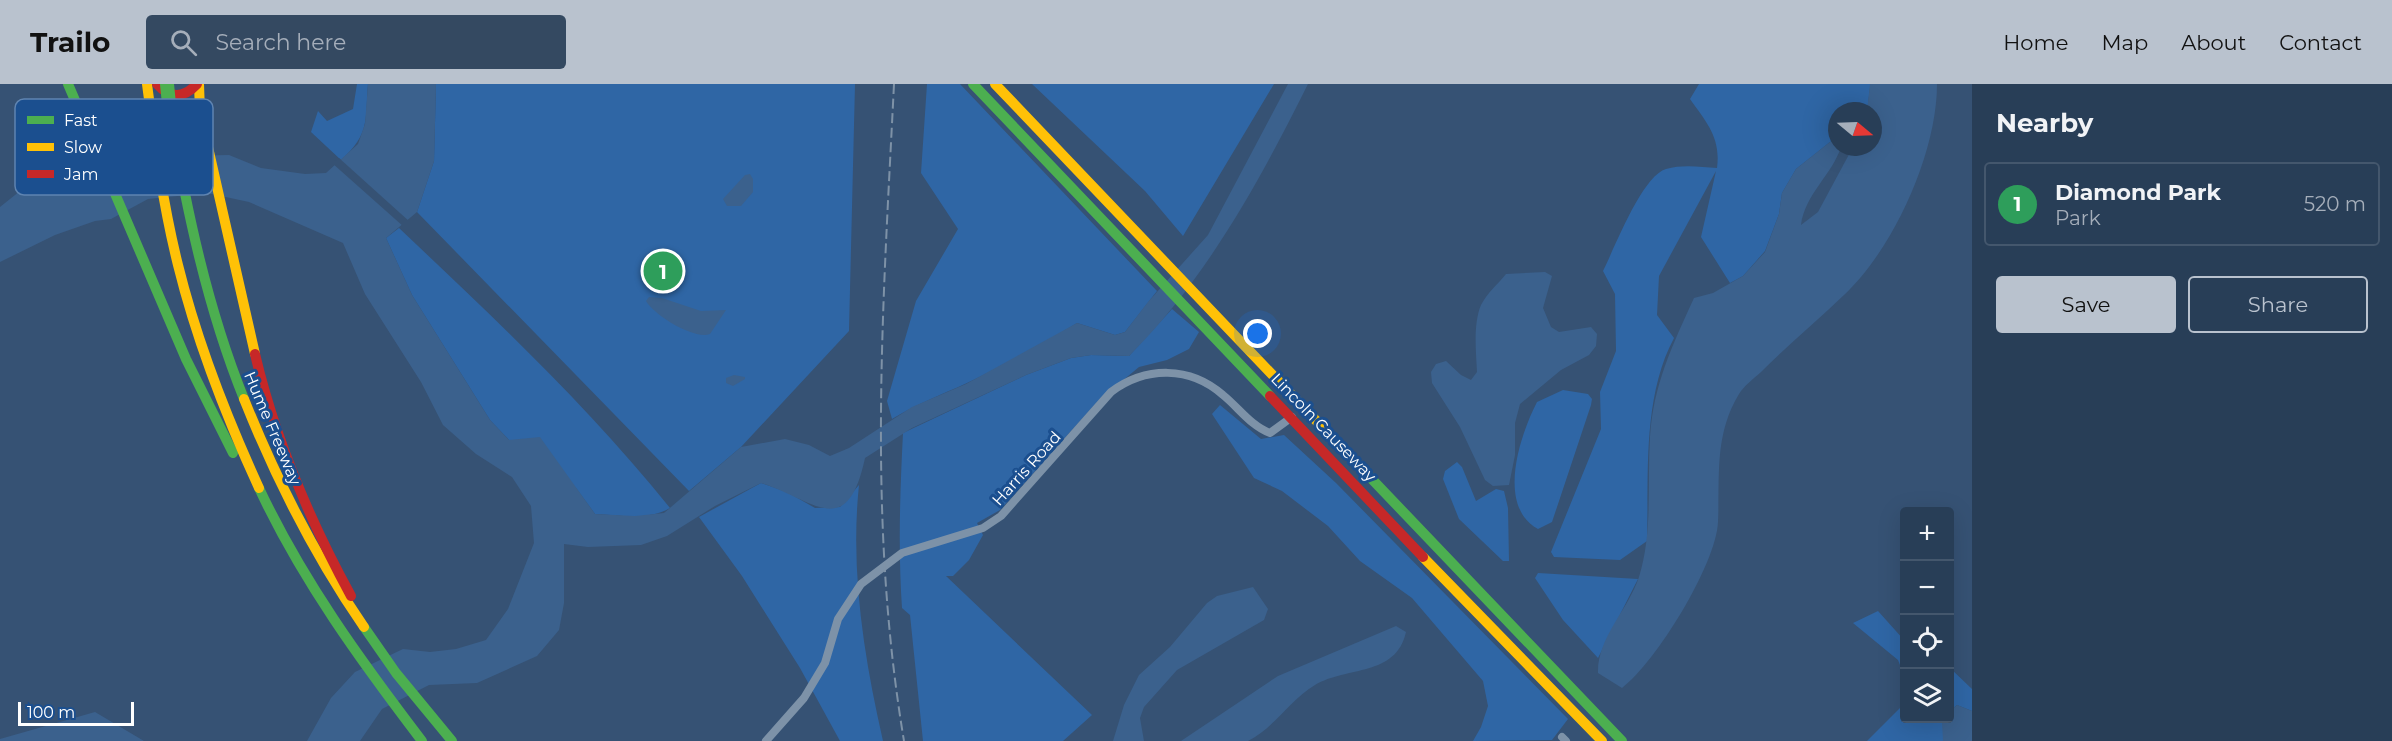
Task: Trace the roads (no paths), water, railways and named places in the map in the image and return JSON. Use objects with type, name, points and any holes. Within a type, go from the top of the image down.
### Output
[{"type":"main road","points":[[68,84],[75,99]]},
{"type":"main road","points":[[145,84],[147,99]]},
{"type":"main road","points":[[161,86],[171,96],[179,96],[189,92],[198,84]]},
{"type":"main road","points":[[198,84],[199,99]]},
{"type":"main road","name":"Lincoln Causeway","points":[[973,84],[1533,672],[1602,741]]},
{"type":"main road","name":"Lincoln Causeway","points":[[995,84],[1622,741]]},
{"type":"main road","points":[[213,170],[255,357],[283,451],[341,588],[402,681],[452,741]]},
{"type":"main road","points":[[116,195],[186,360],[243,474],[319,601],[383,694],[422,741]]},
{"type":"main road","points":[[162,195],[166,218],[204,358],[232,431],[272,519]]},
{"type":"main road","name":"Hume Freeway","points":[[183,195],[192,240],[226,357],[270,467],[341,588]]},
{"type":"main road","points":[[1292,417],[1303,407]]},
{"type":"street","name":"Harris Road","points":[[766,741],[810,690],[825,663],[838,619],[861,584],[902,553],[983,528],[1001,516],[1111,392],[1128,379],[1163,372],[1203,380],[1222,394],[1257,428],[1270,433],[1292,417]]},
{"type":"railway","points":[[894,84],[883,331],[882,495],[885,576],[892,658],[904,741]]},
{"type":"place","name":"Diamond Park","points":[[663,271]]}]
